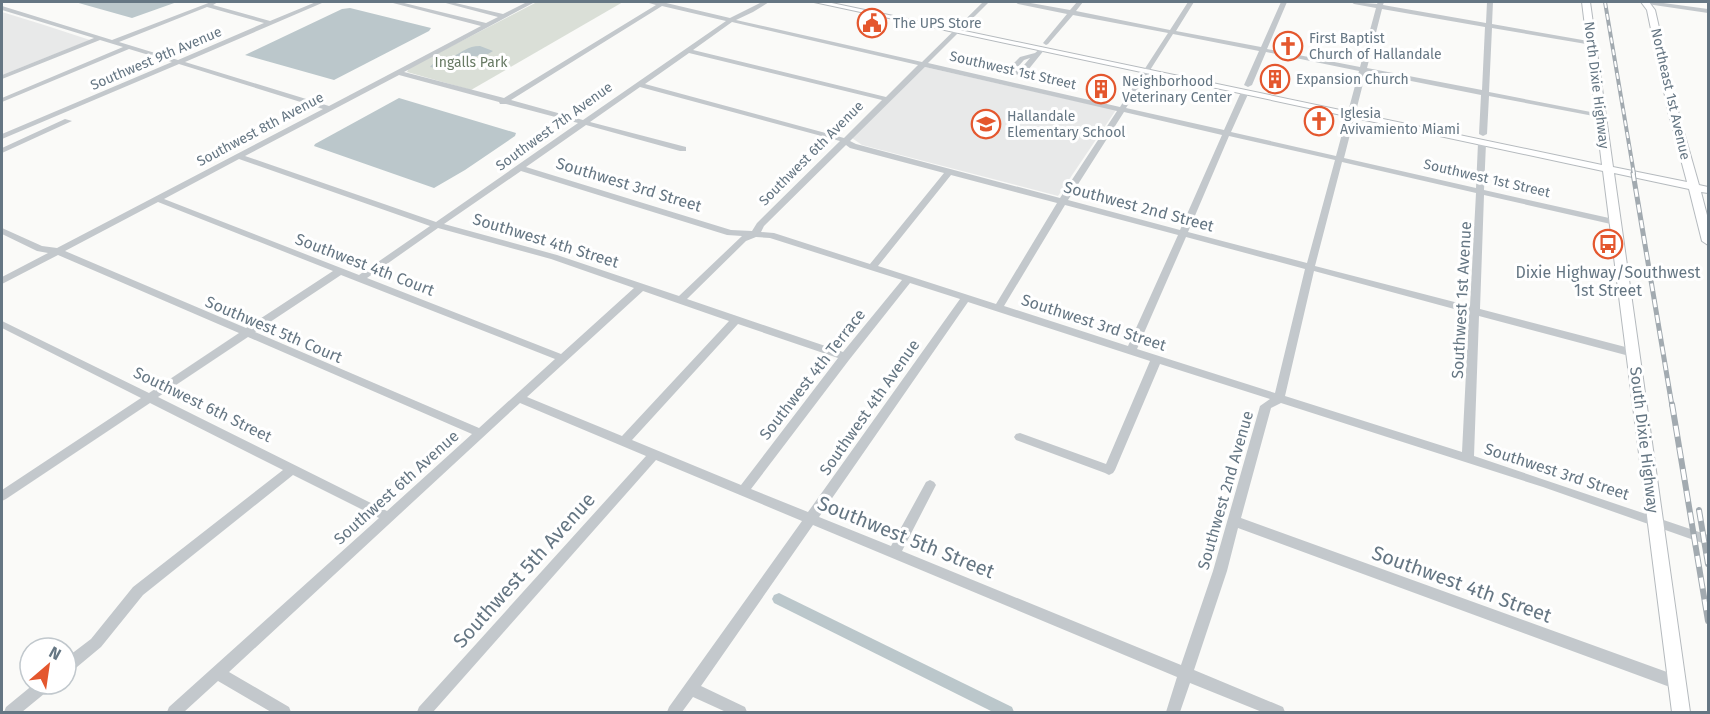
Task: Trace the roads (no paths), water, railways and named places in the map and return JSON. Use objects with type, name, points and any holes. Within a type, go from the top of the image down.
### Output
[{"type":"main road","points":[[818,2],[960,28]]},
{"type":"main road","points":[[850,2],[1041,49],[1150,68],[1607,164],[1693,183],[1708,190]]},
{"type":"main road","name":"North Dixie Highway","points":[[1586,2],[1607,164]]},
{"type":"main road","name":"Northeast 1st Avenue","points":[[1646,2],[1651,10],[1662,54],[1660,56],[1708,241]]},
{"type":"main road","name":"South Dixie Highway","points":[[1607,164],[1681,712]]},
{"type":"main road","points":[[1693,183],[1708,182]]},
{"type":"street","points":[[112,42],[215,2]]},
{"type":"street","name":"Southwest 9th Avenue","points":[[2,137],[320,2]]},
{"type":"street","points":[[395,2],[486,25]]},
{"type":"street","points":[[445,2],[504,16]]},
{"type":"street","name":"Southwest 8th Avenue","points":[[2,281],[529,2]]},
{"type":"street","name":"Southwest 1st Street","points":[[651,2],[1615,222]]},
{"type":"street","name":"Southwest 7th Avenue","points":[[361,278],[687,50],[732,20],[766,2]]},
{"type":"street","name":"Southwest 6th Avenue","points":[[681,300],[743,239],[755,234],[760,225],[844,140],[986,2]]},
{"type":"street","points":[[1018,2],[1601,116]]},
{"type":"street","points":[[1041,49],[1080,2]]},
{"type":"street","points":[[998,308],[1063,201],[1191,2]]},
{"type":"street","points":[[1131,351],[1284,2]]},
{"type":"street","points":[[1354,2],[1380,4],[1592,43]]},
{"type":"street","name":"Southwest 1st Avenue","points":[[1468,459],[1490,2]]},
{"type":"street","points":[[1646,2],[1708,11]]},
{"type":"street","points":[[502,102],[662,4]]},
{"type":"street","name":"Southwest 2nd Avenue","points":[[1173,712],[1213,593],[1266,406],[1279,399],[1310,268],[1380,4]]},
{"type":"street","points":[[206,5],[270,23]]},
{"type":"street","points":[[2,8],[328,108]]},
{"type":"street","points":[[2,77],[100,38]]},
{"type":"street","points":[[2,100],[129,47]]},
{"type":"street","points":[[687,50],[887,99]]},
{"type":"street","points":[[397,72],[572,121],[683,149]]},
{"type":"street","name":"Southwest 2nd Street","points":[[638,84],[844,140],[852,146],[1633,353]]},
{"type":"street","points":[[2,151],[68,121]]},
{"type":"street","name":"Southwest 4th Street","points":[[237,156],[437,225],[521,247],[844,357]]},
{"type":"street","name":"Southwest 3rd Street","points":[[521,168],[730,232],[771,235],[1468,459],[1655,520],[1708,540]]},
{"type":"street","points":[[872,267],[950,171]]},
{"type":"street","name":"Southwest 4th Court","points":[[157,199],[562,358]]},
{"type":"street","points":[[2,231],[40,249],[57,251]]},
{"type":"street","name":"Southwest 5th Court","points":[[57,251],[480,433]]},
{"type":"street","points":[[2,496],[340,270]]},
{"type":"street","name":"Southwest 4th Terrace","points":[[743,491],[844,357],[908,279]]},
{"type":"street","name":"Southwest 6th Avenue","points":[[174,712],[641,287]]},
{"type":"street","name":"Southwest 4th Avenue","points":[[674,712],[966,298]]},
{"type":"street","points":[[624,442],[736,320]]},
{"type":"street","name":"Southwest 6th Street","points":[[2,324],[388,517]]},
{"type":"street","points":[[1020,437],[1109,470],[1156,360]]},
{"type":"street","name":"Southwest 5th Street","points":[[518,398],[1278,712]]},
{"type":"street","name":"Southwest 5th Avenue","points":[[424,712],[654,454]]},
{"type":"street","points":[[78,657],[96,643],[138,591],[293,468]]},
{"type":"street","points":[[894,553],[930,485]]},
{"type":"street","name":"Southwest 4th Street","points":[[1234,521],[1678,683]]},
{"type":"street","points":[[218,673],[284,712]]},
{"type":"street","points":[[691,688],[740,712]]},
{"type":"street","points":[[11,712],[30,696]]},
{"type":"waterway","points":[[779,599],[1007,712]]},
{"type":"railway","points":[[1605,2],[1634,174]]},
{"type":"railway","points":[[1633,173],[1672,406]]},
{"type":"railway","points":[[1672,404],[1708,621]]},
{"type":"railway","points":[[1699,510],[1708,564]]},
{"type":"place","name":"The UPS Store","points":[[872,23]]},
{"type":"place","name":"First Baptist Church of Hallandale","points":[[1288,46]]},
{"type":"place","name":"Expansion Church","points":[[1275,79]]},
{"type":"place","name":"Neighborhood Veterinary Center","points":[[1101,89]]},
{"type":"place","name":"Iglesia Avivamiento Miami","points":[[1319,121]]},
{"type":"place","name":"Hallandale Elementary School","points":[[986,124]]},
{"type":"place","name":"Dixie Highway/Southwest 1st Street","points":[[1608,244]]},
{"type":"park label","name":"Ingalls Park","points":[[471,62]]}]
